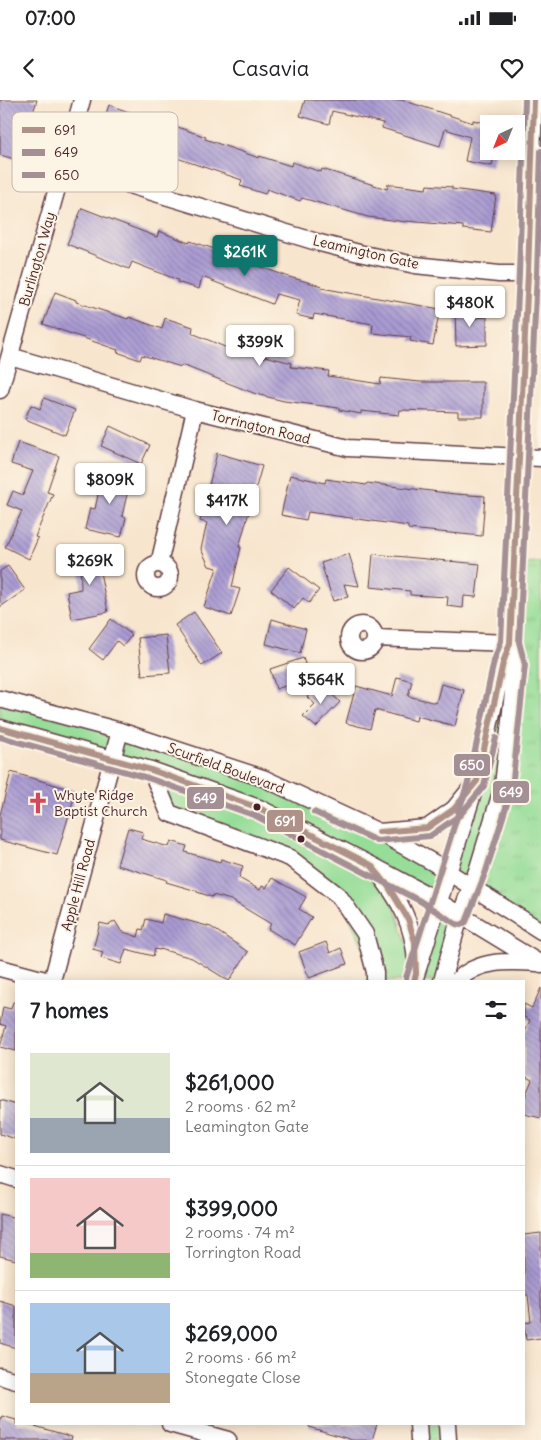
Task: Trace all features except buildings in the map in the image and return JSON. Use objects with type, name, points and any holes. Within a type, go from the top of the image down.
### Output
[{"type":"street","name":"Burlington Way","points":[[78,112],[82,100]]},
{"type":"street","points":[[415,978],[447,871],[477,781],[503,663],[510,643],[520,456],[535,274],[534,100]]},
{"type":"street","name":"Burlington Way","points":[[0,390],[55,192]]},
{"type":"street","name":"Leamington Gate","points":[[154,192],[320,243],[359,253],[415,265],[498,274],[535,274]]},
{"type":"street","name":"Torrington Road","points":[[10,356],[195,410],[348,448],[541,458]]},
{"type":"street","points":[[159,564],[195,410]]},
{"type":"street","points":[[375,638],[510,643]]},
{"type":"street","points":[[442,980],[460,916],[471,888],[503,786],[516,665],[510,643]]},
{"type":"street","name":"Scurfield Boulevard","points":[[0,699],[120,731],[263,778],[379,832],[447,871],[471,888],[541,930]]},
{"type":"street","name":"Scurfield Boulevard","points":[[0,728],[151,770],[258,808],[371,865],[541,963]]},
{"type":"street","name":"Apple Hill Road","points":[[50,980],[120,731]]},
{"type":"street","name":"Scurfield Boulevard","points":[[151,770],[169,813],[290,858],[339,896],[365,934],[375,972],[375,980]]},
{"type":"street","points":[[379,832],[427,828],[454,809],[477,781]]},
{"type":"street","points":[[371,865],[388,886],[408,919],[415,942],[415,978]]},
{"type":"street","points":[[459,980],[485,964],[512,961],[541,963]]},
{"type":"street","name":"Apple Hill Road","points":[[0,968],[46,980]]},
{"type":"street","points":[[0,1174],[15,1179]]},
{"type":"street","points":[[0,1376],[15,1381]]},
{"type":"street","points":[[174,1425],[228,1440]]},
{"type":"street","points":[[418,1425],[419,1440]]},
{"type":"street","points":[[447,1425],[448,1440]]},
{"type":"green space","points":[[514,563],[541,563],[541,931],[471,888],[503,786]]},
{"type":"green space","points":[[510,643],[503,786],[471,888],[448,872],[438,902],[460,916],[442,980],[375,980],[375,972],[339,896],[290,858],[169,813],[151,770],[0,728],[0,699],[263,778],[447,871]],"holes":[[[388,886],[438,902],[416,972]]]},
{"type":"green space","points":[[418,1425],[447,1425],[448,1440],[419,1440]]},
{"type":"transit line","name":"650","points":[[406,978],[469,779],[494,661],[501,641],[519,273],[525,100]]},
{"type":"transit line","name":"691","points":[[379,832],[427,828],[454,809],[477,781],[503,663],[510,643],[528,273],[534,100]]},
{"type":"transit line","name":"649","points":[[0,737],[148,778],[256,816],[420,901],[456,924],[461,925],[466,922],[486,871],[512,788],[525,665],[519,642],[541,151]]},
{"type":"transit line","name":"691","points":[[0,728],[151,770],[259,808],[371,865],[388,886],[408,919],[415,942],[416,974],[414,980]]},
{"type":"transit line","name":"649","points":[[314,812],[377,841],[430,836],[460,815],[484,786],[496,738]]},
{"type":"place","name":"Whyte Ridge Baptist Church","points":[[38,803]]}]
